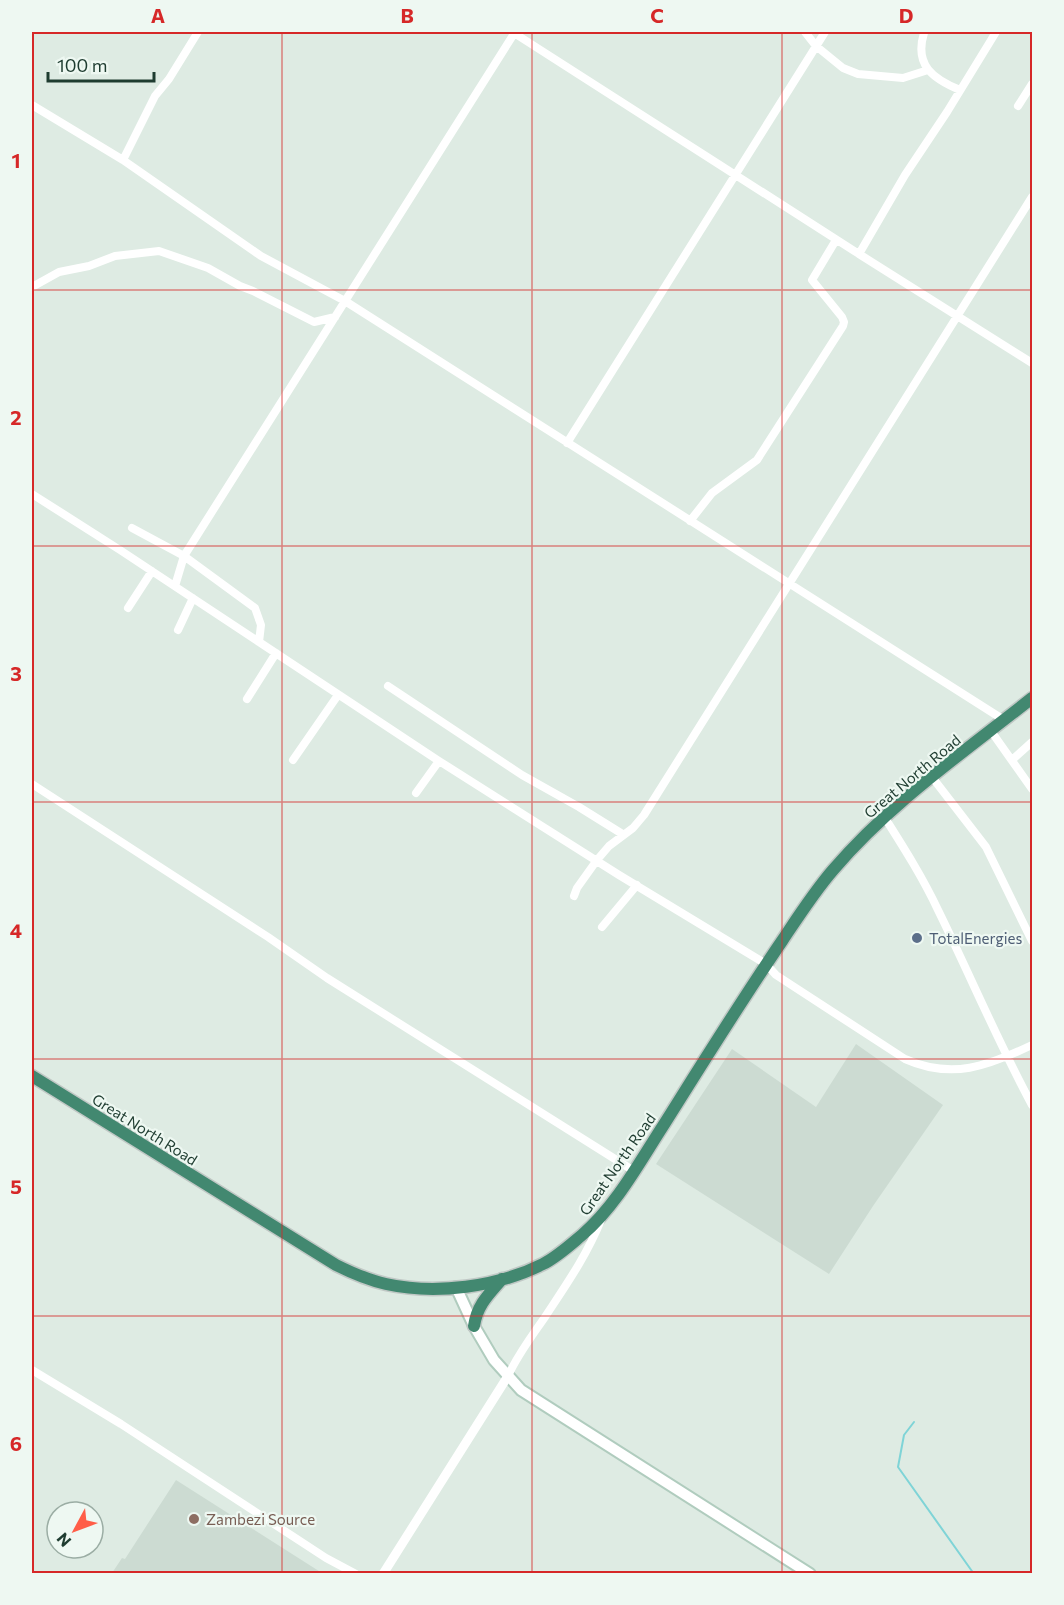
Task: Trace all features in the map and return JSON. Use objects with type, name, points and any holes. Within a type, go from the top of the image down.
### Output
[{"type":"highway","name":"Great North Road","points":[[32,1076],[336,1265],[359,1276],[386,1284],[435,1289],[476,1285],[522,1273],[544,1263],[584,1234],[604,1213],[634,1171],[766,964],[832,870],[885,818],[932,777],[1032,698]]},
{"type":"highway","points":[[474,1326],[477,1309],[502,1279]]},
{"type":"main road","points":[[456,1287],[474,1326],[494,1360],[521,1390],[810,1574]]},
{"type":"street","points":[[123,159],[155,96],[169,79],[198,32]]},
{"type":"street","points":[[174,586],[184,556],[514,32],[836,240],[958,314],[1032,363]]},
{"type":"street","points":[[804,32],[816,46],[843,68],[858,74],[903,78],[928,70]]},
{"type":"street","points":[[567,443],[825,32]]},
{"type":"street","points":[[859,254],[905,175],[996,32]]},
{"type":"street","points":[[924,33],[921,44],[922,55],[928,70],[939,80],[960,90]]},
{"type":"street","points":[[1018,106],[1032,84]]},
{"type":"street","points":[[32,105],[123,159],[261,256],[345,302],[1004,720]]},
{"type":"street","points":[[574,896],[577,888],[609,846],[644,815],[1032,197]]},
{"type":"street","points":[[690,521],[712,493],[757,460],[843,326],[842,317],[812,279],[836,240]]},
{"type":"street","points":[[32,287],[58,272],[74,267],[88,266],[115,256],[159,251],[208,268],[231,282],[314,322],[335,317]]},
{"type":"street","points":[[32,494],[439,761],[766,964],[776,975],[905,1059],[942,1071],[966,1070],[1006,1058],[1032,1046]]},
{"type":"street","points":[[132,528],[184,556],[255,608],[261,625],[259,642]]},
{"type":"street","points":[[128,608],[152,571]]},
{"type":"street","points":[[178,630],[193,598]]},
{"type":"street","points":[[247,699],[276,653]]},
{"type":"street","points":[[388,686],[522,775],[624,835]]},
{"type":"street","points":[[293,760],[338,695]]},
{"type":"street","points":[[991,731],[1032,789]]},
{"type":"street","points":[[1012,760],[1032,742]]},
{"type":"street","points":[[416,793],[439,761]]},
{"type":"street","points":[[932,777],[986,848],[1032,941]]},
{"type":"street","points":[[32,784],[268,937],[327,978],[634,1171]]},
{"type":"street","points":[[885,818],[913,861],[938,909],[1006,1058],[1032,1106]]},
{"type":"street","points":[[602,927],[637,885]]},
{"type":"street","points":[[383,1574],[508,1376],[516,1357],[590,1247],[604,1213]]},
{"type":"street","points":[[32,1370],[121,1424],[326,1558],[356,1574]]},
{"type":"shaded area","points":[[856,1044],[943,1105],[829,1274],[656,1164],[732,1049],[816,1107]]},
{"type":"shaded area","name":"Zambezi Source","points":[[176,1480],[322,1573],[112,1573],[122,1558],[125,1559]]},
{"type":"waterway","points":[[914,1422],[904,1435],[898,1467],[974,1574]]},
{"type":"place","name":"TotalEnergies","points":[[917,938]]},
{"type":"place","name":"Zambezi Source","points":[[194,1519]]}]
